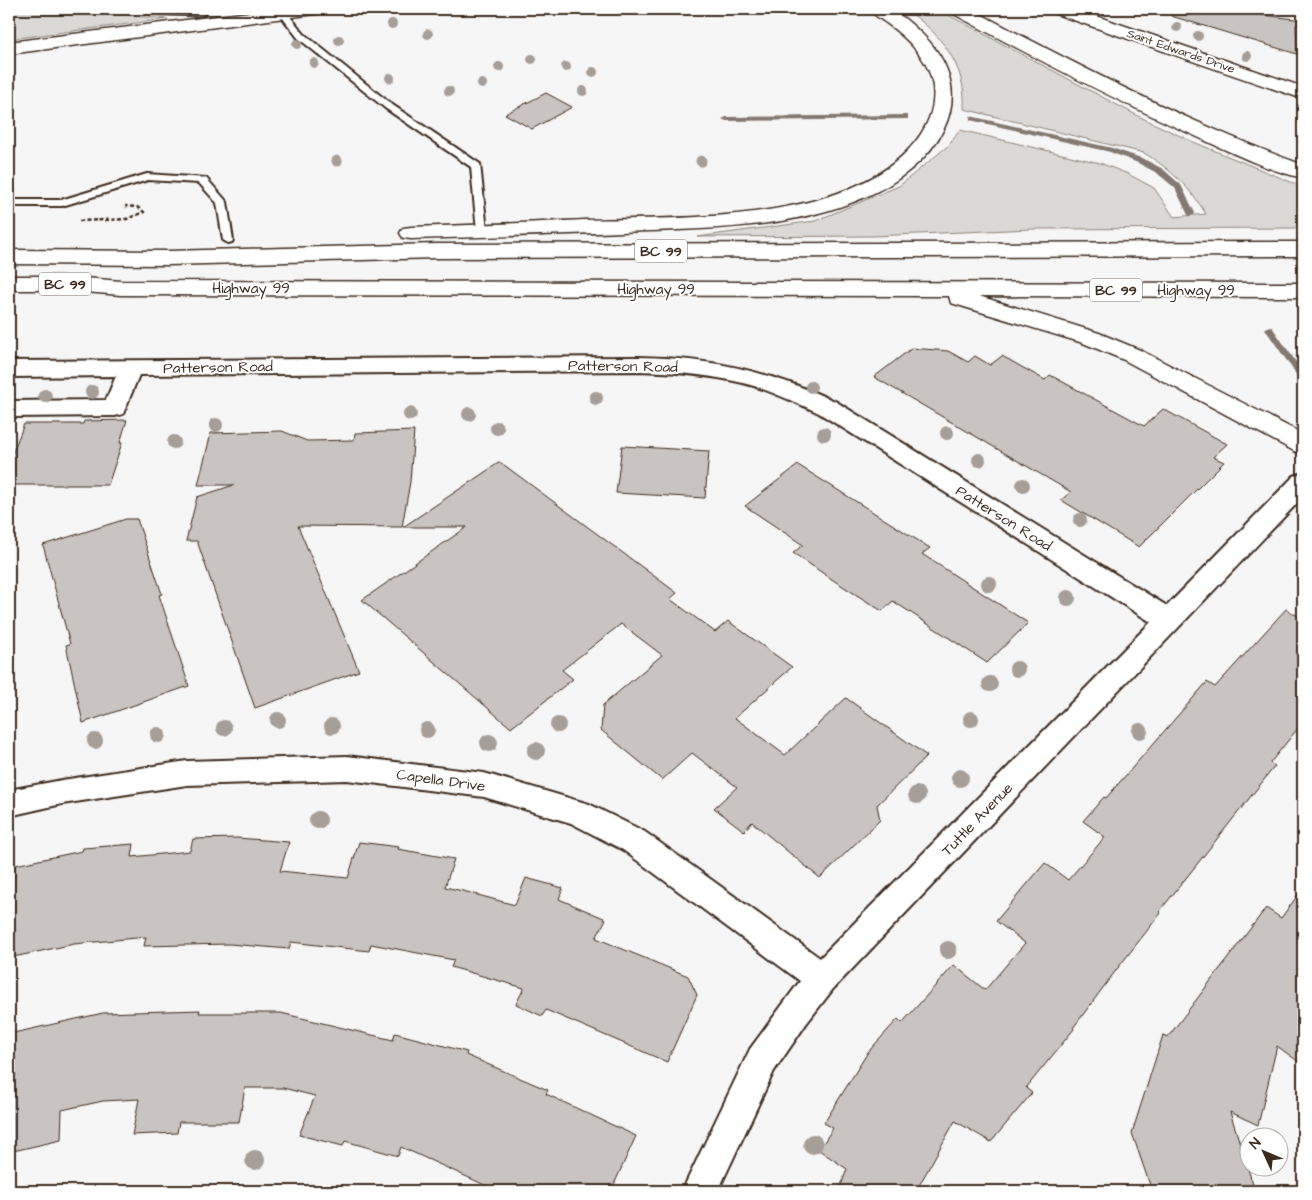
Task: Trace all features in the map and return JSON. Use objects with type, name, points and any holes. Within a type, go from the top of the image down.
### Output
[{"type":"main road","points":[[150,9],[198,12],[253,9]]},
{"type":"main road","points":[[9,48],[282,11],[315,9]]},
{"type":"main road","points":[[14,257],[133,242],[725,222],[771,216],[817,206],[857,193],[889,176],[917,154],[932,132],[944,106],[942,82],[932,60],[906,29],[878,9]]},
{"type":"main road","points":[[958,9],[1088,78],[1177,122],[1222,142],[1303,172]]},
{"type":"main road","name":"Saint Edwards Drive","points":[[1059,9],[1303,93]]},
{"type":"main road","name":"Highway 99","points":[[14,257],[168,258],[457,251],[1303,249]]},
{"type":"main road","name":"Highway 99","points":[[9,283],[61,283],[121,288],[1303,290]]},
{"type":"main road","points":[[9,301],[50,301],[121,288]]},
{"type":"main road","points":[[929,289],[1073,332],[1132,355],[1303,445]]},
{"type":"street","name":"Patterson Road","points":[[9,369],[659,364],[728,372],[780,386],[826,407],[1169,620]]},
{"type":"street","points":[[9,409],[116,408],[130,368]]},
{"type":"street","name":"Tuttle Avenue","points":[[700,1191],[762,1060],[794,1013],[822,978],[1303,482]]},
{"type":"street","name":"Capella Drive","points":[[9,803],[62,792],[187,773],[347,768],[484,785],[579,813],[634,842],[822,978]]},
{"type":"lane","points":[[282,11],[301,36],[388,106],[476,166],[482,231]]},
{"type":"lane","points":[[9,203],[62,203],[147,177],[202,180],[222,202],[228,240]]},
{"type":"shaded area","points":[[9,9],[94,9],[168,19],[9,39]]},
{"type":"shaded area","points":[[905,9],[937,9],[1138,116],[1191,141],[1303,187],[1303,228],[1031,229],[873,236],[697,237],[815,221],[899,186],[949,145],[960,130],[1100,163],[1128,174],[1154,188],[1174,217],[1206,214],[1179,180],[1144,153],[964,109],[964,93],[956,64],[929,28]]},
{"type":"building","points":[[1172,9],[1260,9],[1256,14],[1302,20],[1302,24],[1296,25],[1297,54],[1171,16]]},
{"type":"building","points":[[546,93],[572,107],[532,129],[505,114]]},
{"type":"building","points":[[912,348],[948,351],[968,362],[975,356],[990,365],[1002,356],[1045,380],[1050,375],[1144,426],[1163,409],[1227,444],[1213,457],[1224,462],[1139,547],[1061,500],[1071,492],[874,377]]},
{"type":"building","points":[[127,420],[120,443],[122,443],[108,485],[9,485],[9,462],[24,424],[83,424],[84,421]]},
{"type":"building","points":[[282,431],[307,441],[354,440],[355,433],[414,431],[410,482],[402,527],[298,526],[359,671],[255,708],[197,541],[186,541],[197,497],[234,485],[198,485],[211,433]]},
{"type":"building","points":[[622,446],[709,451],[705,498],[616,493]]},
{"type":"building","points":[[500,462],[677,593],[670,599],[715,632],[728,621],[792,667],[735,718],[785,755],[846,698],[927,756],[877,805],[880,820],[820,878],[752,822],[744,831],[714,808],[737,787],[692,753],[662,780],[601,730],[603,705],[662,655],[621,624],[562,670],[573,679],[511,728],[362,600],[467,527],[403,527]]},
{"type":"building","points":[[798,465],[930,548],[922,554],[1028,623],[987,663],[893,601],[882,611],[793,553],[803,545],[745,506]]},
{"type":"building","points":[[126,519],[137,519],[162,594],[159,595],[189,686],[83,723],[66,645],[70,644],[43,545]]},
{"type":"building","points":[[1286,609],[1303,619],[1303,722],[1270,763],[1275,766],[1159,912],[1161,913],[1117,969],[1074,1029],[1026,1088],[1032,1093],[991,1142],[955,1121],[916,1191],[839,1191],[847,1169],[819,1150],[833,1128],[824,1123],[868,1052],[898,1019],[902,1023],[954,965],[985,990],[1025,943],[996,921],[1045,863],[1068,880],[1105,837],[1083,821],[1104,797],[1106,798],[1207,682],[1215,687]]},
{"type":"building","points":[[237,838],[289,842],[280,871],[348,878],[359,842],[399,847],[398,849],[454,859],[445,887],[515,905],[526,878],[563,888],[559,899],[606,919],[596,938],[688,976],[697,995],[667,1062],[546,1010],[542,1016],[516,1004],[524,988],[451,967],[454,960],[371,944],[369,951],[291,942],[289,949],[229,944],[144,946],[146,937],[74,944],[9,958],[9,878],[15,877],[15,865],[82,851],[83,848],[134,844],[132,857],[190,851],[193,839]]},
{"type":"building","points":[[1303,888],[1303,1065],[1277,1046],[1258,1125],[1230,1112],[1240,1144],[1240,1178],[1251,1178],[1255,1191],[1152,1191],[1132,1133],[1163,1035],[1168,1037],[1266,908],[1281,918]]},
{"type":"building","points":[[200,1010],[199,1013],[281,1013],[393,1040],[395,1033],[467,1052],[466,1055],[548,1090],[546,1094],[636,1136],[611,1191],[498,1191],[401,1147],[398,1156],[345,1141],[343,1146],[299,1135],[315,1096],[283,1088],[245,1088],[239,1122],[179,1122],[177,1133],[132,1135],[139,1099],[103,1101],[62,1110],[61,1140],[9,1152],[9,1034],[103,1013]]},
{"type":"waterway","points":[[726,119],[905,117]]},
{"type":"waterway","points":[[973,118],[1112,150],[1141,161],[1160,171],[1178,187],[1191,213]]},
{"type":"waterway","points":[[1269,329],[1303,378]]}]
